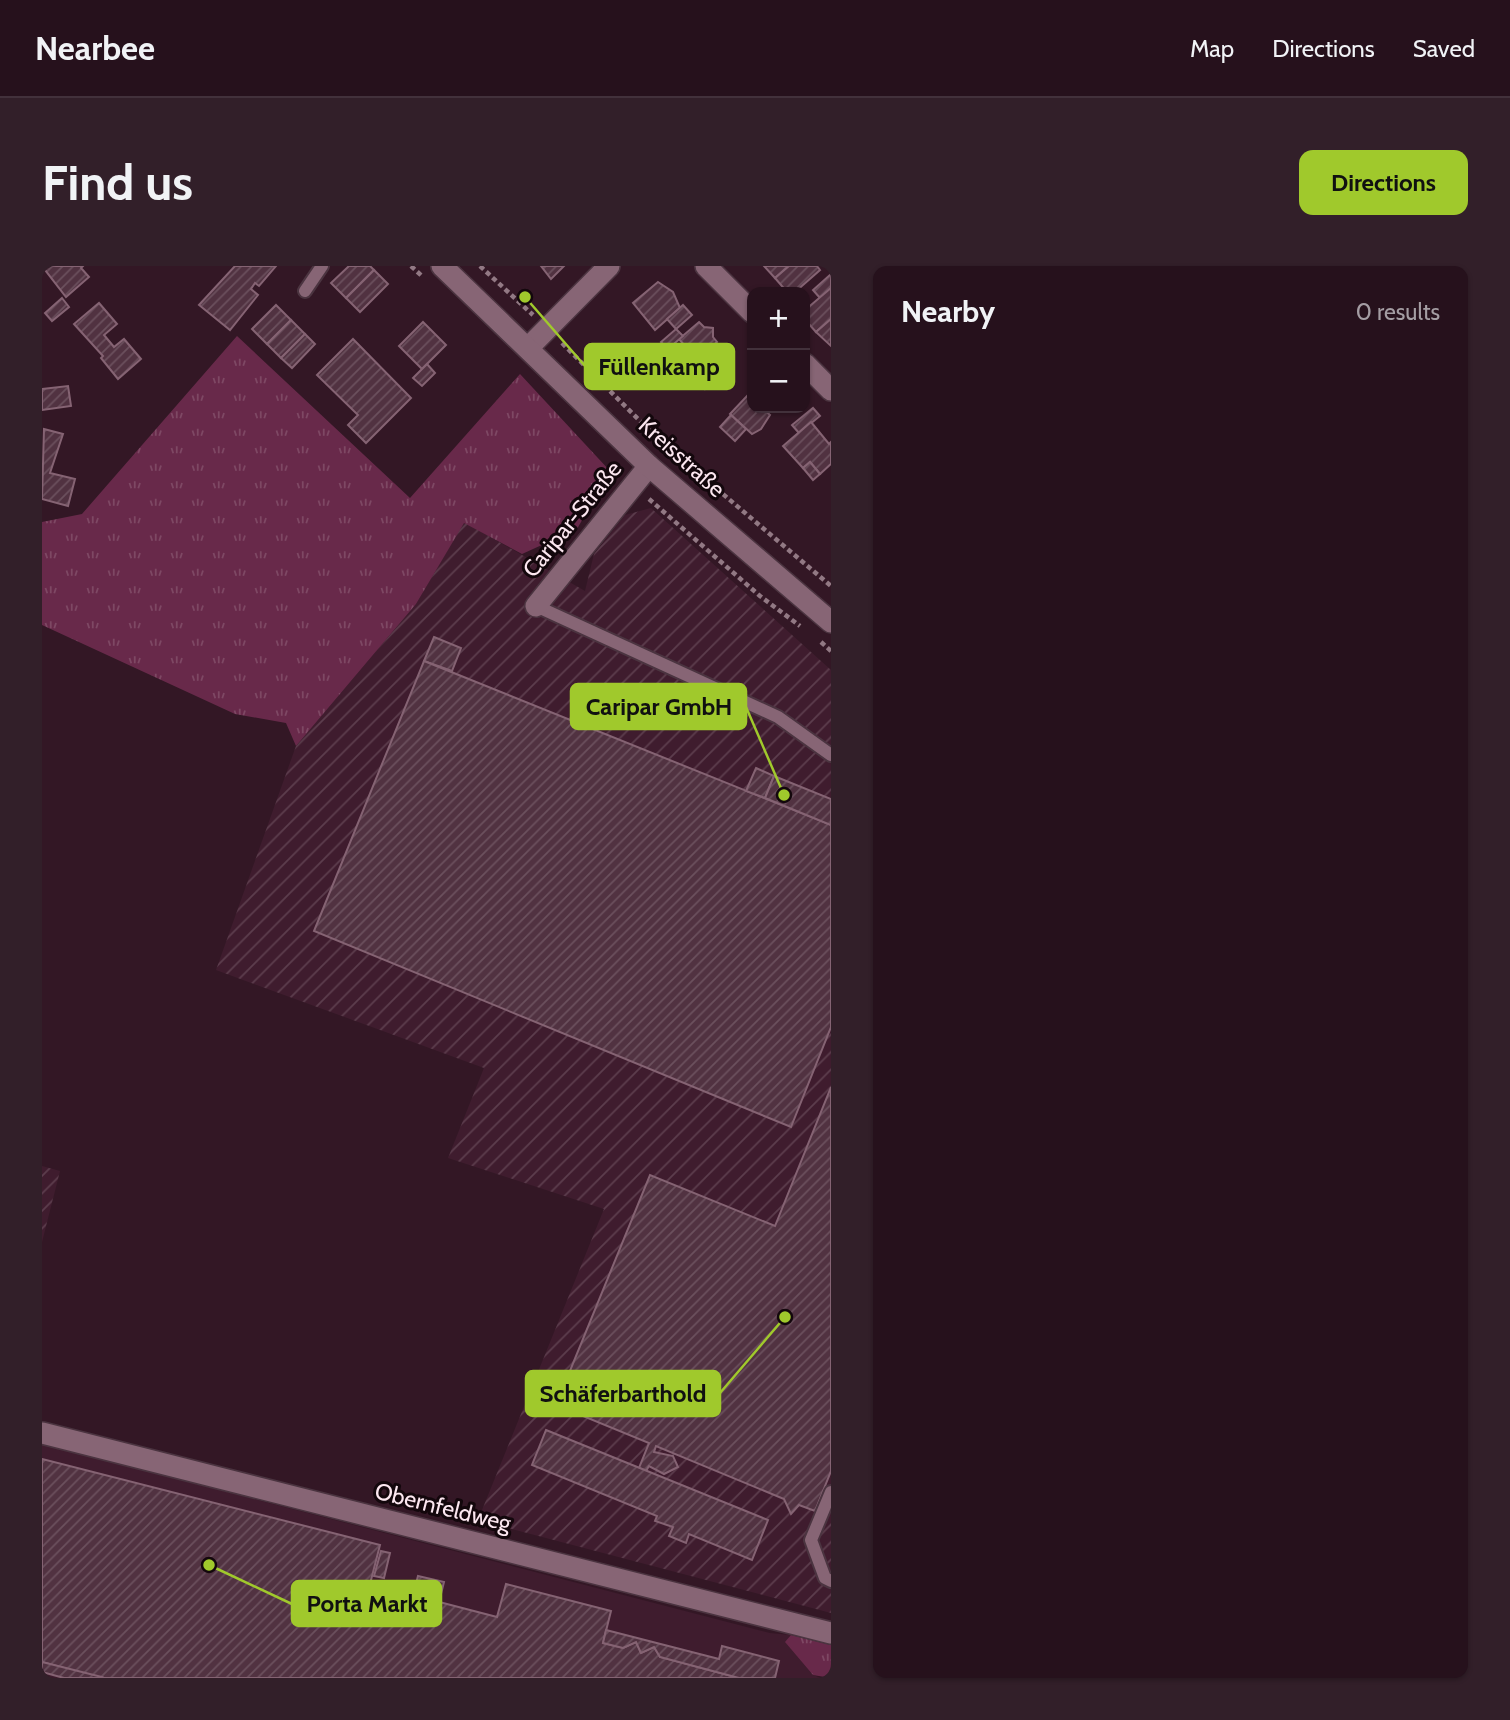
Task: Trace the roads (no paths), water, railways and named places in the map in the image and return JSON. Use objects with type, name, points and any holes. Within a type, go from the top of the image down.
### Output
[{"type":"street","name":"Kreisstraße","points":[[442,266],[529,347],[649,466],[831,622]]},
{"type":"street","points":[[529,347],[609,266]]},
{"type":"street","points":[[706,266],[747,307]]},
{"type":"street","points":[[810,369],[831,390]]},
{"type":"street","name":"Caripar-Straße","points":[[536,606],[649,466]]},
{"type":"street","name":"Obernfeldweg","points":[[42,1433],[831,1633]]},
{"type":"lane","points":[[305,291],[322,266]]},
{"type":"lane","points":[[536,606],[778,717],[831,755]]},
{"type":"lane","points":[[831,1492],[811,1540],[825,1578],[831,1581]]},
{"type":"place","name":"Füllenkamp","points":[[525,297]]},
{"type":"place","name":"Caripar GmbH","points":[[784,795]]},
{"type":"place","name":"Schäferbarthold","points":[[785,1317]]},
{"type":"place","name":"Porta Markt","points":[[209,1565]]}]
